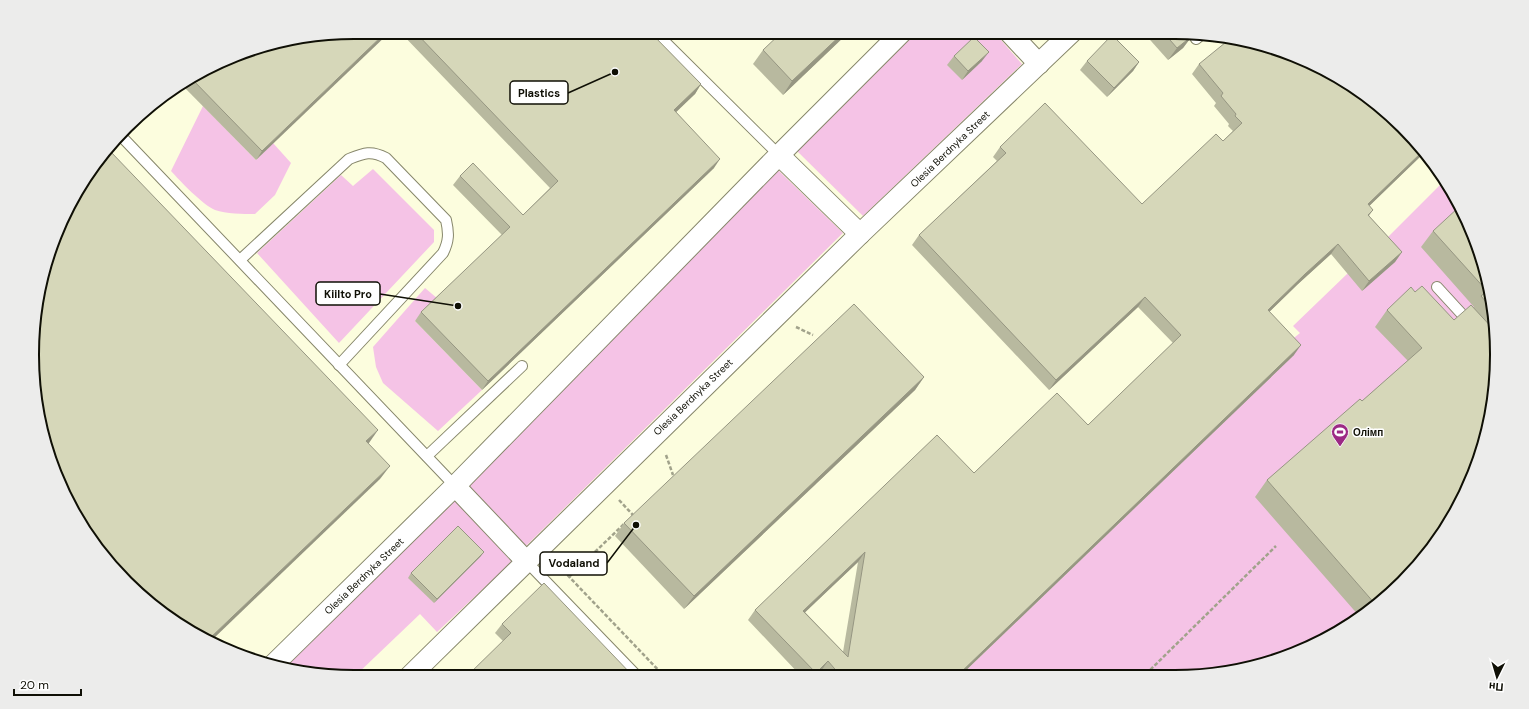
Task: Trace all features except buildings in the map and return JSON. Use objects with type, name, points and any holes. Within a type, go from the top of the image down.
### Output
[{"type":"street","name":"Olesia Berdnyka Street","points":[[278,660],[455,486],[779,155],[895,39]]},
{"type":"street","points":[[1016,39],[1039,64]]},
{"type":"street","name":"Olesia Berdnyka Street","points":[[416,670],[860,234],[1065,39]]},
{"type":"street","points":[[779,155],[860,234]]},
{"type":"street","points":[[455,486],[526,561]]},
{"type":"lane","points":[[662,39],[779,155]]},
{"type":"lane","points":[[124,139],[455,486]]},
{"type":"lane","points":[[240,260],[349,159],[366,152],[378,154],[386,158],[446,220],[448,243],[443,254],[339,365]]},
{"type":"lane","points":[[1437,287],[1477,331]]},
{"type":"lane","points":[[427,456],[522,366]]},
{"type":"lane","points":[[526,561],[631,670]]},
{"type":"path","points":[[794,326],[813,335]]},
{"type":"path","points":[[665,449],[673,475]]},
{"type":"path","points":[[569,577],[633,515],[617,498]]},
{"type":"path","points":[[1150,670],[1276,546]]},
{"type":"path","points":[[550,558],[658,670]]},
{"type":"shaded area","points":[[910,39],[1000,39],[1022,64],[863,216],[797,151]]},
{"type":"shaded area","points":[[203,106],[256,160],[273,143],[291,163],[275,195],[255,214],[229,213],[215,210],[198,198],[171,171]]},
{"type":"shaded area","points":[[373,169],[434,230],[434,242],[339,343],[257,253],[341,175],[353,186]]},
{"type":"shaded area","points":[[778,170],[843,233],[526,546],[467,486]]},
{"type":"shaded area","name":"Олімп","points":[[1440,185],[1457,215],[1473,253],[1484,293],[1489,334],[1489,375],[1484,416],[1466,475],[1448,512],[1437,530],[1412,563],[1398,578],[1367,605],[1332,628],[1295,646],[1236,664],[1174,670],[966,670],[1293,355],[1284,346],[1300,333],[1293,326],[1347,274],[1380,245]]},
{"type":"shaded area","points":[[425,288],[438,299],[415,321],[482,390],[438,431],[383,383],[376,367],[373,347]]},
{"type":"shaded area","points":[[455,500],[512,562],[437,632],[420,614],[361,670],[313,667],[288,663]]},
{"type":"place","name":"Plastics","points":[[615,72]]},
{"type":"place","name":"Kiilto Pro","points":[[458,306]]},
{"type":"place","name":"Олімп","points":[[1340,447]]},
{"type":"place","name":"Vodaland","points":[[636,525]]}]
